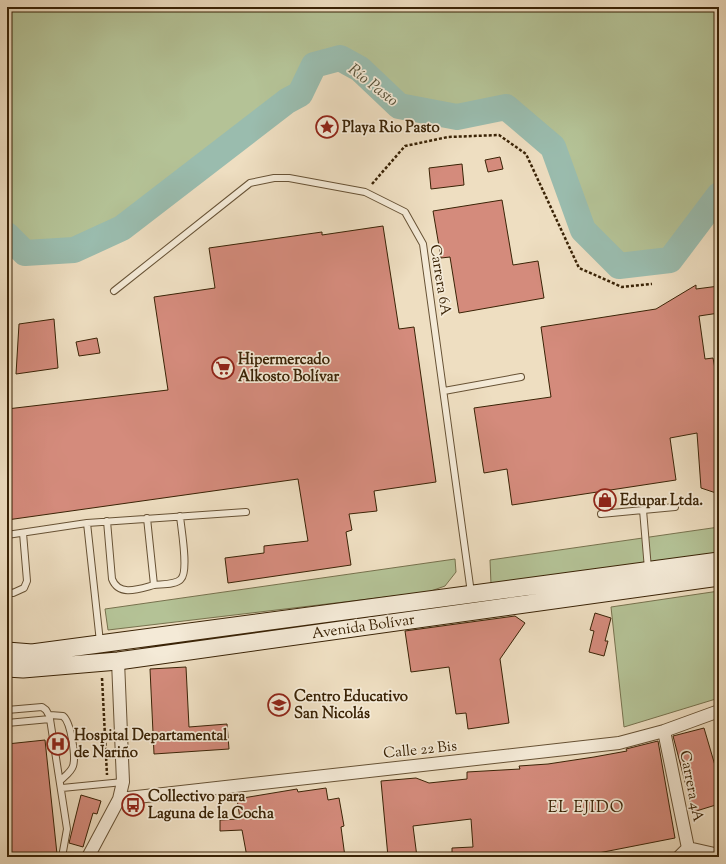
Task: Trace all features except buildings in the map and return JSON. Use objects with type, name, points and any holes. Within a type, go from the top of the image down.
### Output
[{"type":"main road","name":"Avenida Bolívar","points":[[7,651],[32,653],[471,593],[719,561]]},
{"type":"main road","name":"Avenida Bolívar","points":[[7,668],[23,669],[118,661],[719,577]]},
{"type":"street","points":[[88,857],[119,799],[123,782],[118,661]]},
{"type":"street","name":"Calle 22 Bis","points":[[119,799],[619,743],[664,731],[719,711]]},
{"type":"street","name":"Carrera 4A","points":[[664,731],[684,853]]},
{"type":"street","points":[[684,853],[719,855]]},
{"type":"lane","name":"Carrera 6A","points":[[114,291],[250,182],[274,178],[289,178],[365,192],[405,212],[423,244],[471,593]]},
{"type":"lane","points":[[444,391],[521,377]]},
{"type":"lane","points":[[601,514],[675,507]]},
{"type":"lane","points":[[643,510],[648,570]]},
{"type":"lane","points":[[7,535],[107,521],[246,512]]},
{"type":"lane","points":[[107,521],[112,579],[114,586],[122,590],[135,590],[154,585],[176,582],[181,579],[184,574],[185,565],[180,516]]},
{"type":"lane","points":[[147,518],[154,585]]},
{"type":"lane","points":[[87,523],[100,644]]},
{"type":"lane","points":[[7,592],[13,593],[24,588],[27,581],[23,533]]},
{"type":"lane","points":[[7,710],[42,707],[46,710],[50,717],[61,780],[67,829],[62,857]]},
{"type":"lane","points":[[7,723],[63,716],[70,724],[74,764],[70,772],[61,780]]},
{"type":"lane","points":[[62,788],[123,782]]},
{"type":"path","points":[[365,192],[405,146],[448,137],[499,135],[526,154],[579,268],[622,287],[652,284]]},
{"type":"path","points":[[102,675],[107,783]]},
{"type":"green space","points":[[7,7],[719,7],[719,195],[670,260],[619,266],[581,223],[553,147],[506,107],[457,117],[399,106],[360,69],[340,58],[314,65],[300,94],[287,101],[122,228],[74,250],[29,248],[7,224]]},
{"type":"green space","points":[[719,527],[719,553],[491,584],[490,560]]},
{"type":"green space","points":[[455,559],[456,572],[445,586],[428,592],[108,630],[105,609]]},
{"type":"green space","points":[[719,591],[719,698],[624,727],[611,607]]},
{"type":"waterway","name":"Río Pasto","points":[[7,235],[25,253],[74,250],[122,228],[287,101],[300,94],[314,65],[340,58],[360,69],[399,106],[457,117],[506,107],[553,147],[583,230],[619,266],[670,260],[719,195]]},
{"type":"place","name":"Playa Rio Pasto","points":[[327,127]]},
{"type":"place","name":"Hipermercado Alkosto Bolívar","points":[[223,368]]},
{"type":"place","name":"Edupar Ltda.","points":[[605,500]]},
{"type":"place","name":"Centro Educativo San Nicolás","points":[[279,705]]},
{"type":"place","name":"Hospital Departamental de Nariño","points":[[58,744]]},
{"type":"place","name":"Collectivo para Laguna de la Cocha","points":[[133,805]]},
{"type":"district","name":"EL EJIDO","points":[[586,806]]}]
